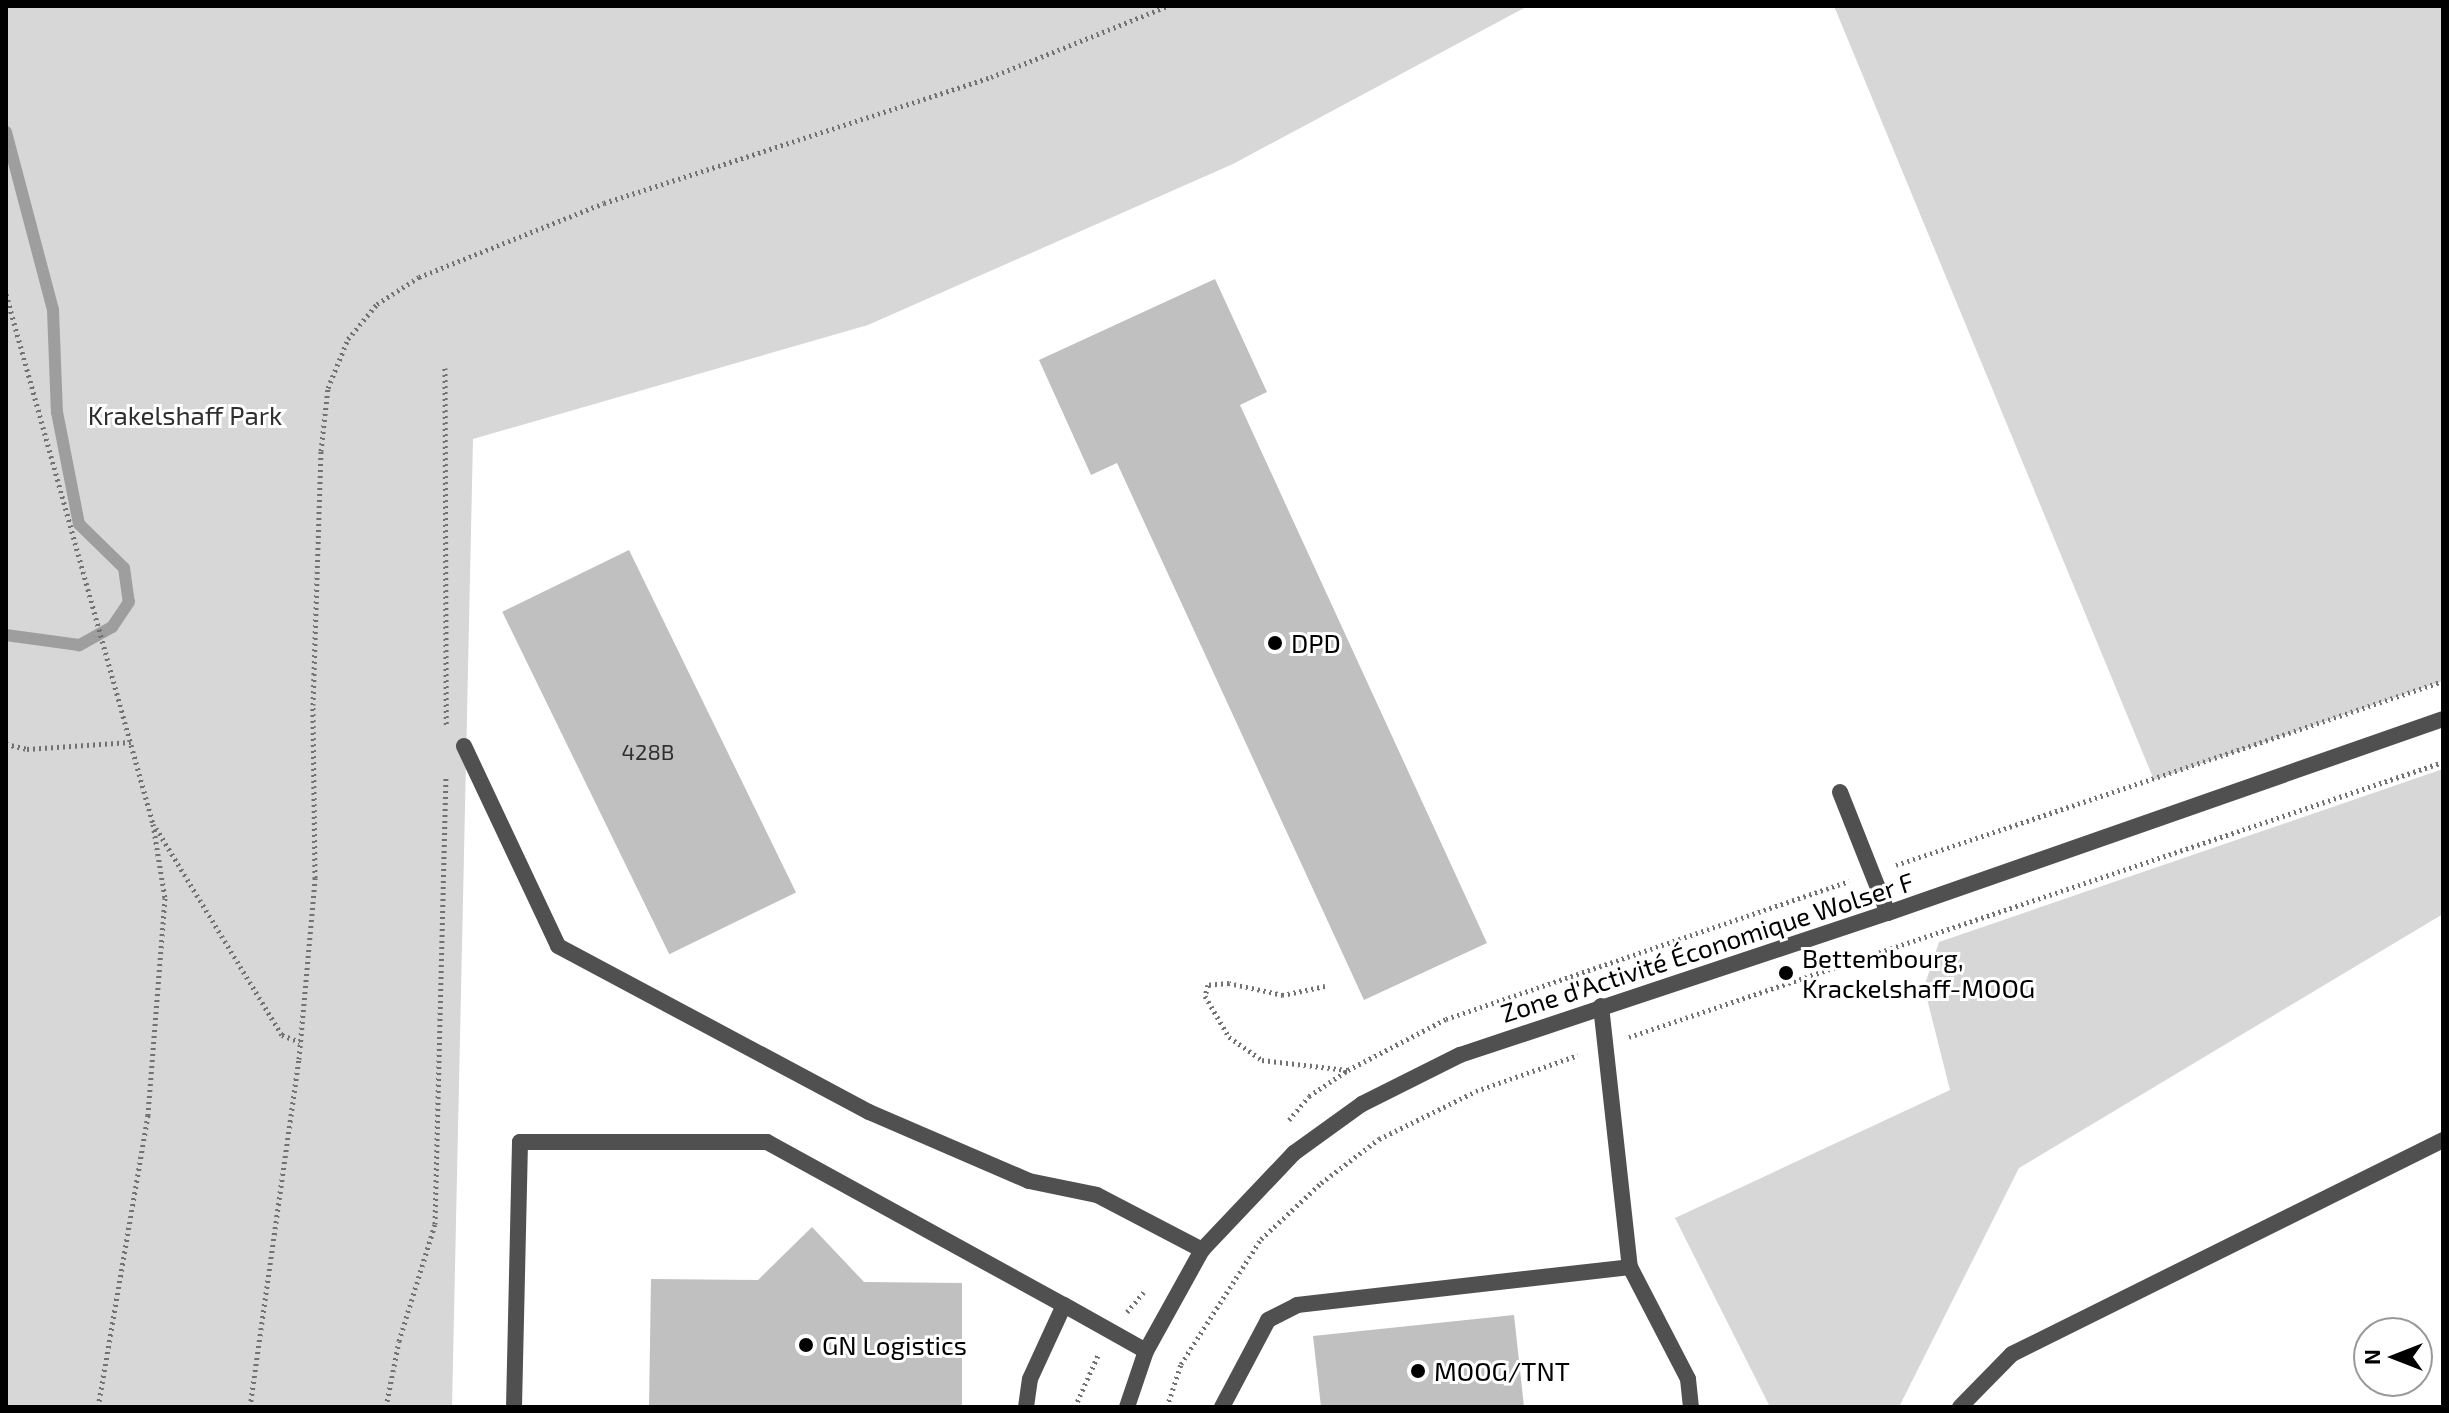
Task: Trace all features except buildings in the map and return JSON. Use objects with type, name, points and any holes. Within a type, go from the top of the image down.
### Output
[{"type":"lane","name":"Zone d'Activité Économique Wolser F","points":[[1127,1407],[1146,1351],[1202,1250],[1294,1153],[1362,1104],[1460,1055],[1888,913],[2443,719]]},
{"type":"lane","points":[[464,746],[558,946],[869,1112],[1029,1181],[1097,1195],[1202,1250]]},
{"type":"lane","points":[[1840,792],[1888,913]]},
{"type":"lane","points":[[1601,1006],[1630,1267],[1688,1379],[1691,1407]]},
{"type":"lane","points":[[1960,1407],[2012,1354],[2443,1140]]},
{"type":"lane","points":[[514,1407],[520,1142],[767,1142],[1146,1351]]},
{"type":"lane","points":[[1222,1407],[1268,1320],[1297,1305],[1630,1267]]},
{"type":"lane","points":[[1026,1407],[1030,1379],[1064,1305]]},
{"type":"path","points":[[250,1407],[300,1042],[315,878],[313,705],[321,451],[328,388],[348,339],[377,304],[419,277],[604,203],[991,77],[1168,6]]},
{"type":"path","points":[[6,294],[153,824],[165,898],[148,1115],[98,1407]]},
{"type":"path","points":[[445,368],[446,742]]},
{"type":"path","points":[[6,744],[51,749],[131,742]]},
{"type":"path","points":[[1167,1407],[1181,1364],[1261,1239],[1321,1183],[1379,1139],[1476,1091],[2443,762]]},
{"type":"path","points":[[386,1407],[399,1341],[435,1224],[446,773]]},
{"type":"path","points":[[153,824],[282,1035],[300,1042]]},
{"type":"path","points":[[1325,986],[1283,995],[1229,983],[1208,985],[1205,996],[1229,1037],[1262,1060],[1348,1070]]},
{"type":"green space","name":"Krakelshaff Park","points":[[6,6],[1528,6],[1233,164],[868,325],[473,439],[452,1407],[6,1407]]},
{"type":"green space","points":[[1834,6],[2443,6],[2443,681],[2154,780]]},
{"type":"green space","points":[[2443,769],[2443,914],[2019,1168],[1899,1407],[1770,1407],[1675,1218],[1950,1090],[1924,987],[1939,942]]},
{"type":"waterway","points":[[6,132],[53,310],[57,412],[79,524],[124,568],[129,602],[112,627],[79,645],[6,635]]},
{"type":"place","name":"DPD","points":[[1275,643]]},
{"type":"place","name":"Bettembourg, Krackelshaff-MOOG","points":[[1786,973]]},
{"type":"place","name":"GN Logistics","points":[[806,1345]]},
{"type":"place","name":"MOOG/TNT","points":[[1418,1371]]}]
